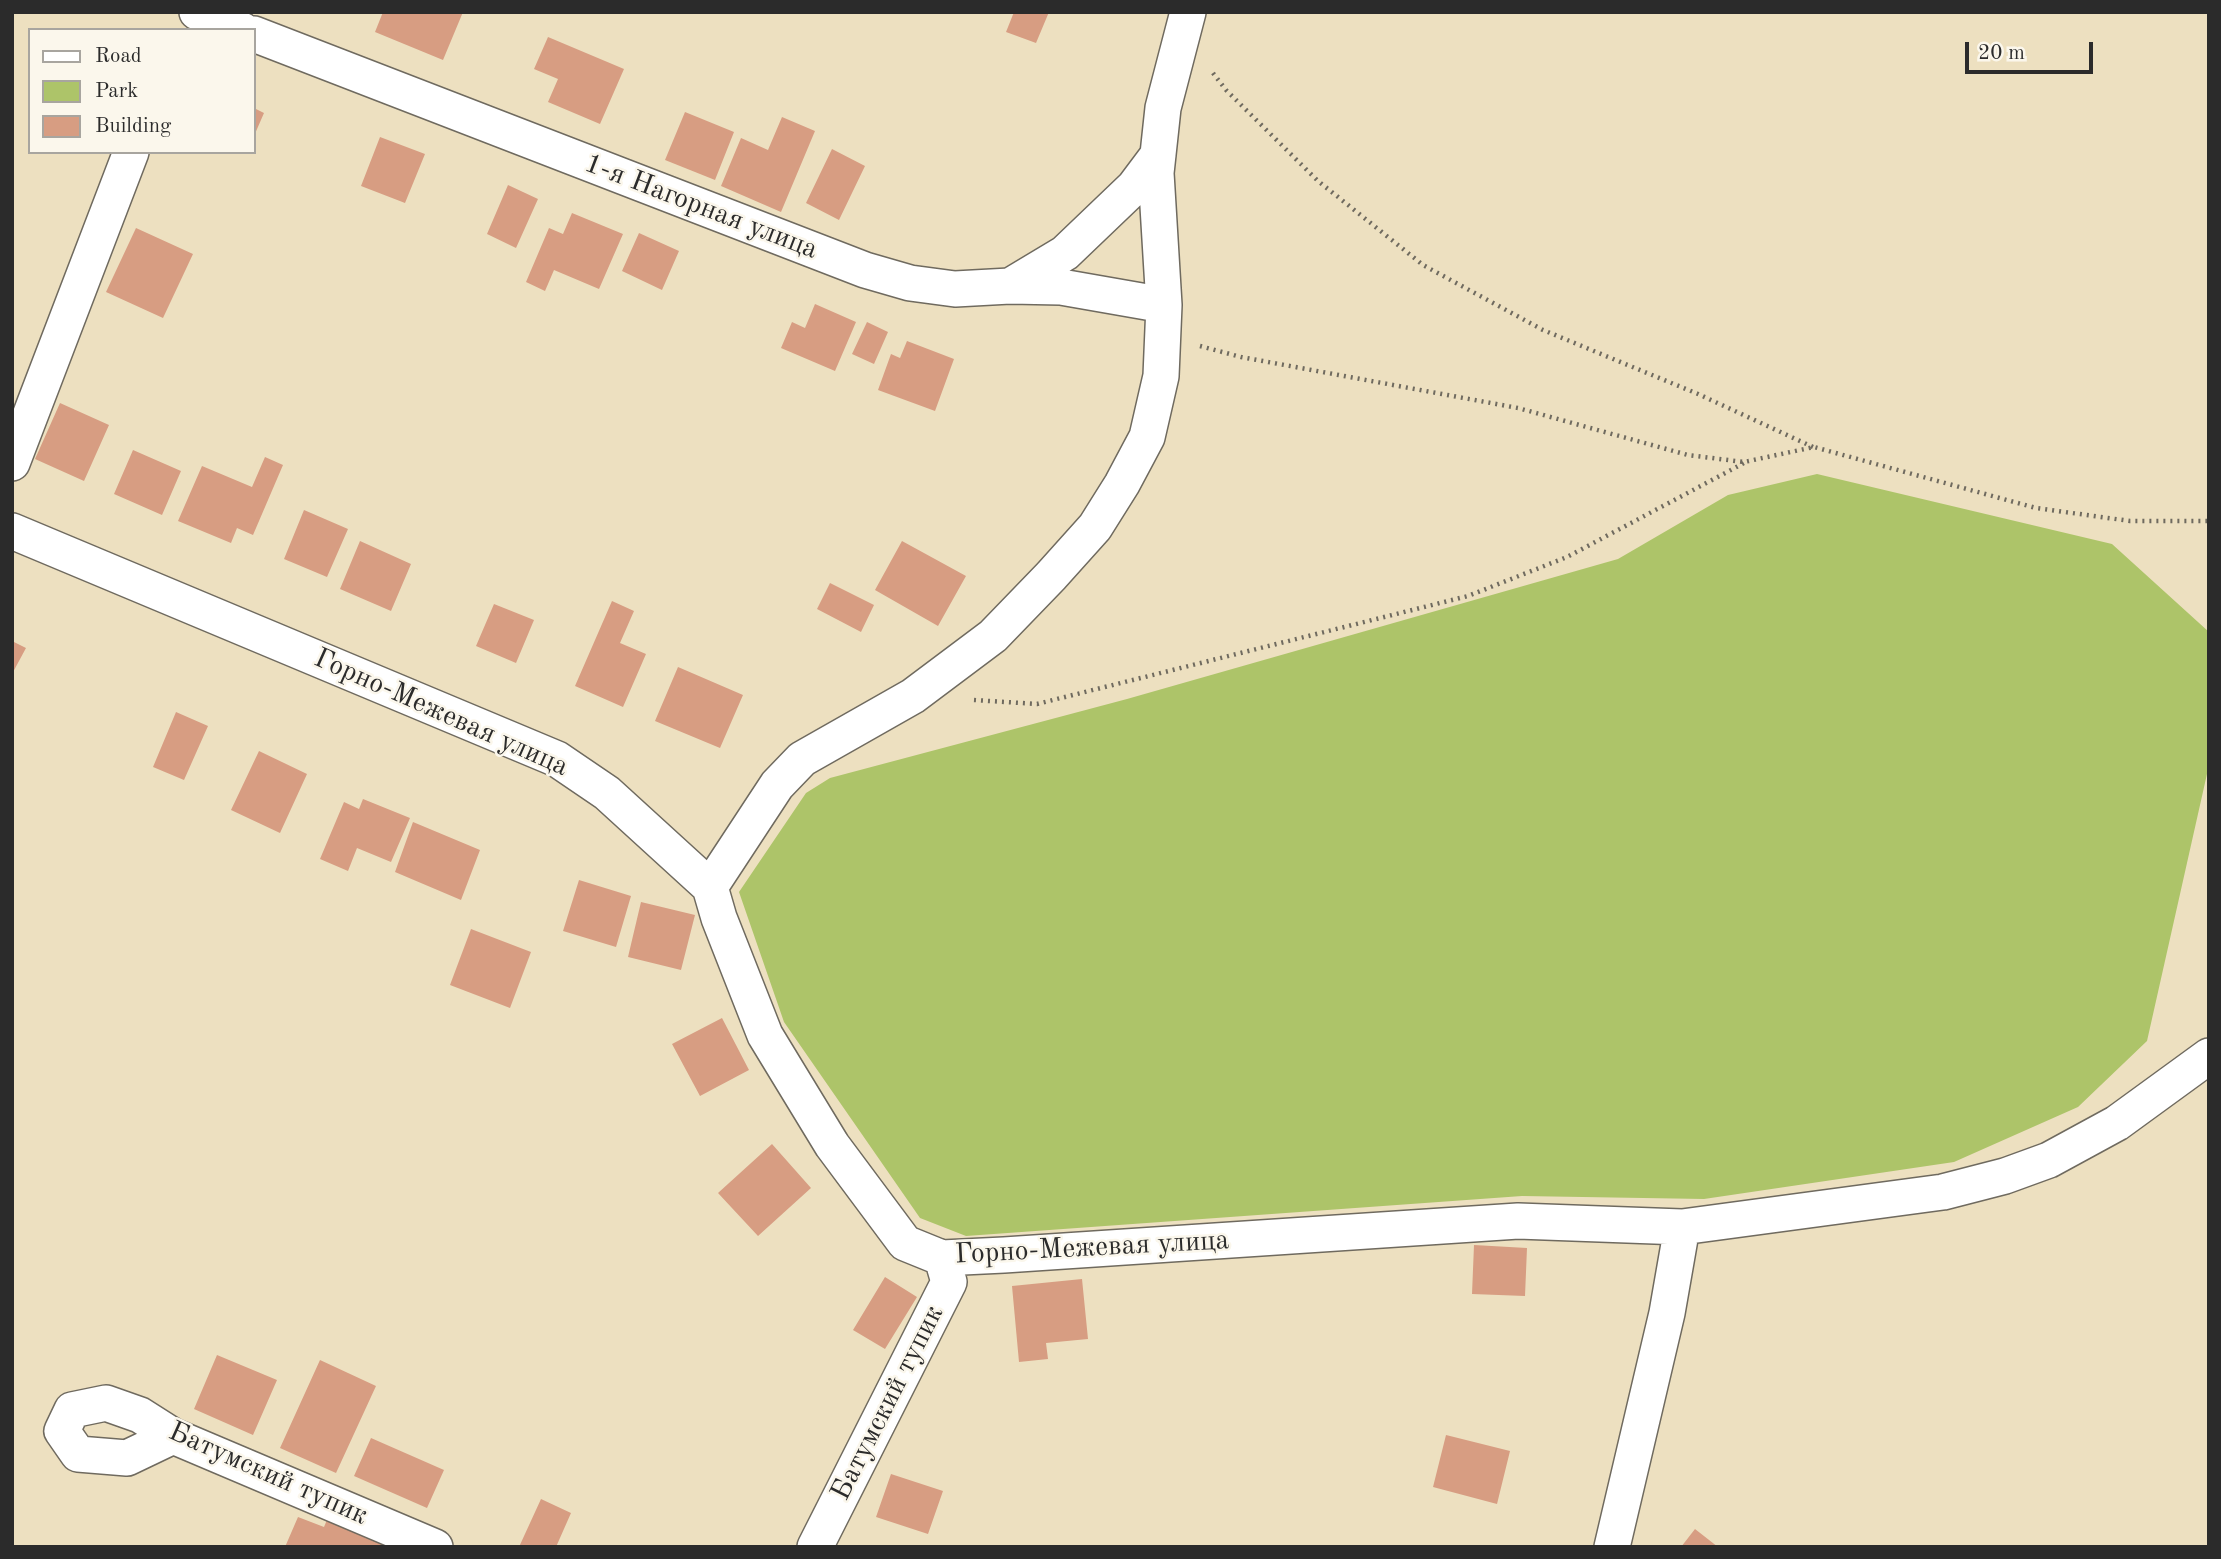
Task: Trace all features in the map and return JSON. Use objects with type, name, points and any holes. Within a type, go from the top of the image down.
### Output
[{"type":"street","points":[[197,12],[237,28]]},
{"type":"street","points":[[710,887],[777,785],[802,759],[912,696],[992,636],[1095,527],[1122,484],[1147,437],[1161,376],[1163,320],[1156,173],[1163,108],[1185,23]]},
{"type":"street","name":"1-я Нагорная улица","points":[[256,35],[864,270],[909,282],[955,289],[1061,287],[1163,320]]},
{"type":"street","points":[[12,463],[130,154]]},
{"type":"street","points":[[1010,286],[1065,253],[1134,187],[1158,155]]},
{"type":"street","name":"Горно-Межевая улица","points":[[12,531],[557,758],[607,793],[710,887],[719,918],[765,1035],[832,1145],[905,1243],[942,1258],[1518,1221],[1682,1227],[1943,1192],[2005,1176],[2049,1160],[2117,1123],[2209,1056]]},
{"type":"street","points":[[1612,1547],[1667,1313],[1682,1227]]},
{"type":"street","name":"Батумский тупик","points":[[816,1547],[949,1282],[942,1258]]},
{"type":"street","name":"Батумский тупик","points":[[173,1436],[127,1458],[78,1454],[62,1431],[72,1410],[106,1403],[140,1415],[173,1436],[435,1547]]},
{"type":"path","points":[[1185,23],[1226,90],[1318,181],[1423,265],[1543,330],[1698,394],[1814,447],[2036,508],[2130,521],[2209,521]]},
{"type":"path","points":[[1163,320],[1241,357],[1518,408],[1689,455],[1744,462]]},
{"type":"path","points":[[912,696],[1037,704],[1468,596],[1567,557],[1744,462],[1814,447]]},
{"type":"green space","points":[[1817,474],[2112,544],[2209,632],[2209,765],[2147,1041],[2078,1107],[1954,1162],[1704,1199],[1522,1196],[966,1236],[920,1218],[784,1022],[739,892],[806,793],[830,778],[1127,699],[1618,559],[1728,495]]},
{"type":"building","points":[[383,12],[463,12],[443,60],[375,32]]},
{"type":"building","points":[[1014,12],[1049,12],[1036,43],[1006,32]]},
{"type":"building","points":[[548,37],[624,69],[600,124],[548,102],[558,79],[534,69]]},
{"type":"building","points":[[256,109],[264,113],[256,131]]},
{"type":"building","points":[[685,112],[734,132],[715,180],[665,160]]},
{"type":"building","points":[[782,117],[815,131],[781,212],[721,186],[741,138],[768,150]]},
{"type":"building","points":[[380,137],[425,154],[405,203],[361,186]]},
{"type":"building","points":[[832,149],[865,166],[839,220],[806,203]]},
{"type":"building","points":[[508,185],[538,199],[516,248],[487,234]]},
{"type":"building","points":[[572,213],[623,234],[599,289],[554,270],[545,291],[526,282],[549,228],[563,234]]},
{"type":"building","points":[[136,228],[193,254],[163,318],[106,292]]},
{"type":"building","points":[[639,233],[679,251],[662,290],[622,271]]},
{"type":"building","points":[[815,304],[856,322],[835,371],[781,348],[792,322],[805,328]]},
{"type":"building","points":[[867,322],[888,332],[874,364],[852,354]]},
{"type":"building","points":[[907,341],[954,359],[935,411],[878,390],[891,354],[900,358]]},
{"type":"building","points":[[60,403],[109,425],[84,481],[35,459]]},
{"type":"building","points":[[133,450],[181,471],[162,515],[114,494]]},
{"type":"building","points":[[265,457],[283,465],[253,535],[237,528],[231,543],[178,521],[202,466],[252,487]]},
{"type":"building","points":[[304,510],[348,529],[327,577],[284,559]]},
{"type":"building","points":[[360,541],[411,564],[391,611],[340,589]]},
{"type":"building","points":[[902,541],[966,576],[938,626],[875,590]]},
{"type":"building","points":[[830,583],[874,605],[861,632],[817,609]]},
{"type":"building","points":[[612,601],[634,611],[620,643],[646,654],[623,707],[575,686]]},
{"type":"building","points":[[494,604],[534,620],[516,663],[476,646]]},
{"type":"building","points":[[12,641],[26,648],[12,674]]},
{"type":"building","points":[[678,667],[743,695],[720,748],[655,721]]},
{"type":"building","points":[[176,712],[208,726],[184,780],[153,767]]},
{"type":"building","points":[[259,751],[307,774],[280,833],[231,810]]},
{"type":"building","points":[[363,799],[410,818],[391,862],[357,848],[348,871],[320,859],[344,802],[359,809]]},
{"type":"building","points":[[413,822],[480,850],[461,900],[395,872]]},
{"type":"building","points":[[579,880],[631,896],[616,947],[563,931]]},
{"type":"building","points":[[641,902],[695,915],[681,970],[628,957]]},
{"type":"building","points":[[471,929],[531,952],[510,1008],[450,985]]},
{"type":"building","points":[[722,1018],[749,1070],[700,1096],[672,1044]]},
{"type":"building","points":[[772,1144],[811,1188],[758,1236],[718,1193]]},
{"type":"building","points":[[1474,1245],[1527,1248],[1525,1296],[1472,1294]]},
{"type":"building","points":[[885,1277],[917,1297],[885,1349],[853,1330]]},
{"type":"building","points":[[1082,1279],[1088,1339],[1046,1343],[1048,1359],[1019,1362],[1012,1286]]},
{"type":"building","points":[[217,1355],[277,1380],[253,1435],[194,1409]]},
{"type":"building","points":[[320,1360],[376,1386],[336,1473],[280,1448]]},
{"type":"building","points":[[1446,1435],[1510,1451],[1497,1504],[1433,1487]]},
{"type":"building","points":[[371,1438],[444,1470],[427,1508],[354,1476]]},
{"type":"building","points":[[891,1474],[943,1491],[928,1534],[876,1517]]},
{"type":"building","points":[[541,1499],[571,1513],[556,1547],[519,1547]]},
{"type":"building","points":[[329,1515],[385,1539],[381,1547],[285,1547],[298,1517],[324,1527]]},
{"type":"building","points":[[1695,1529],[1718,1547],[1681,1547]]}]
